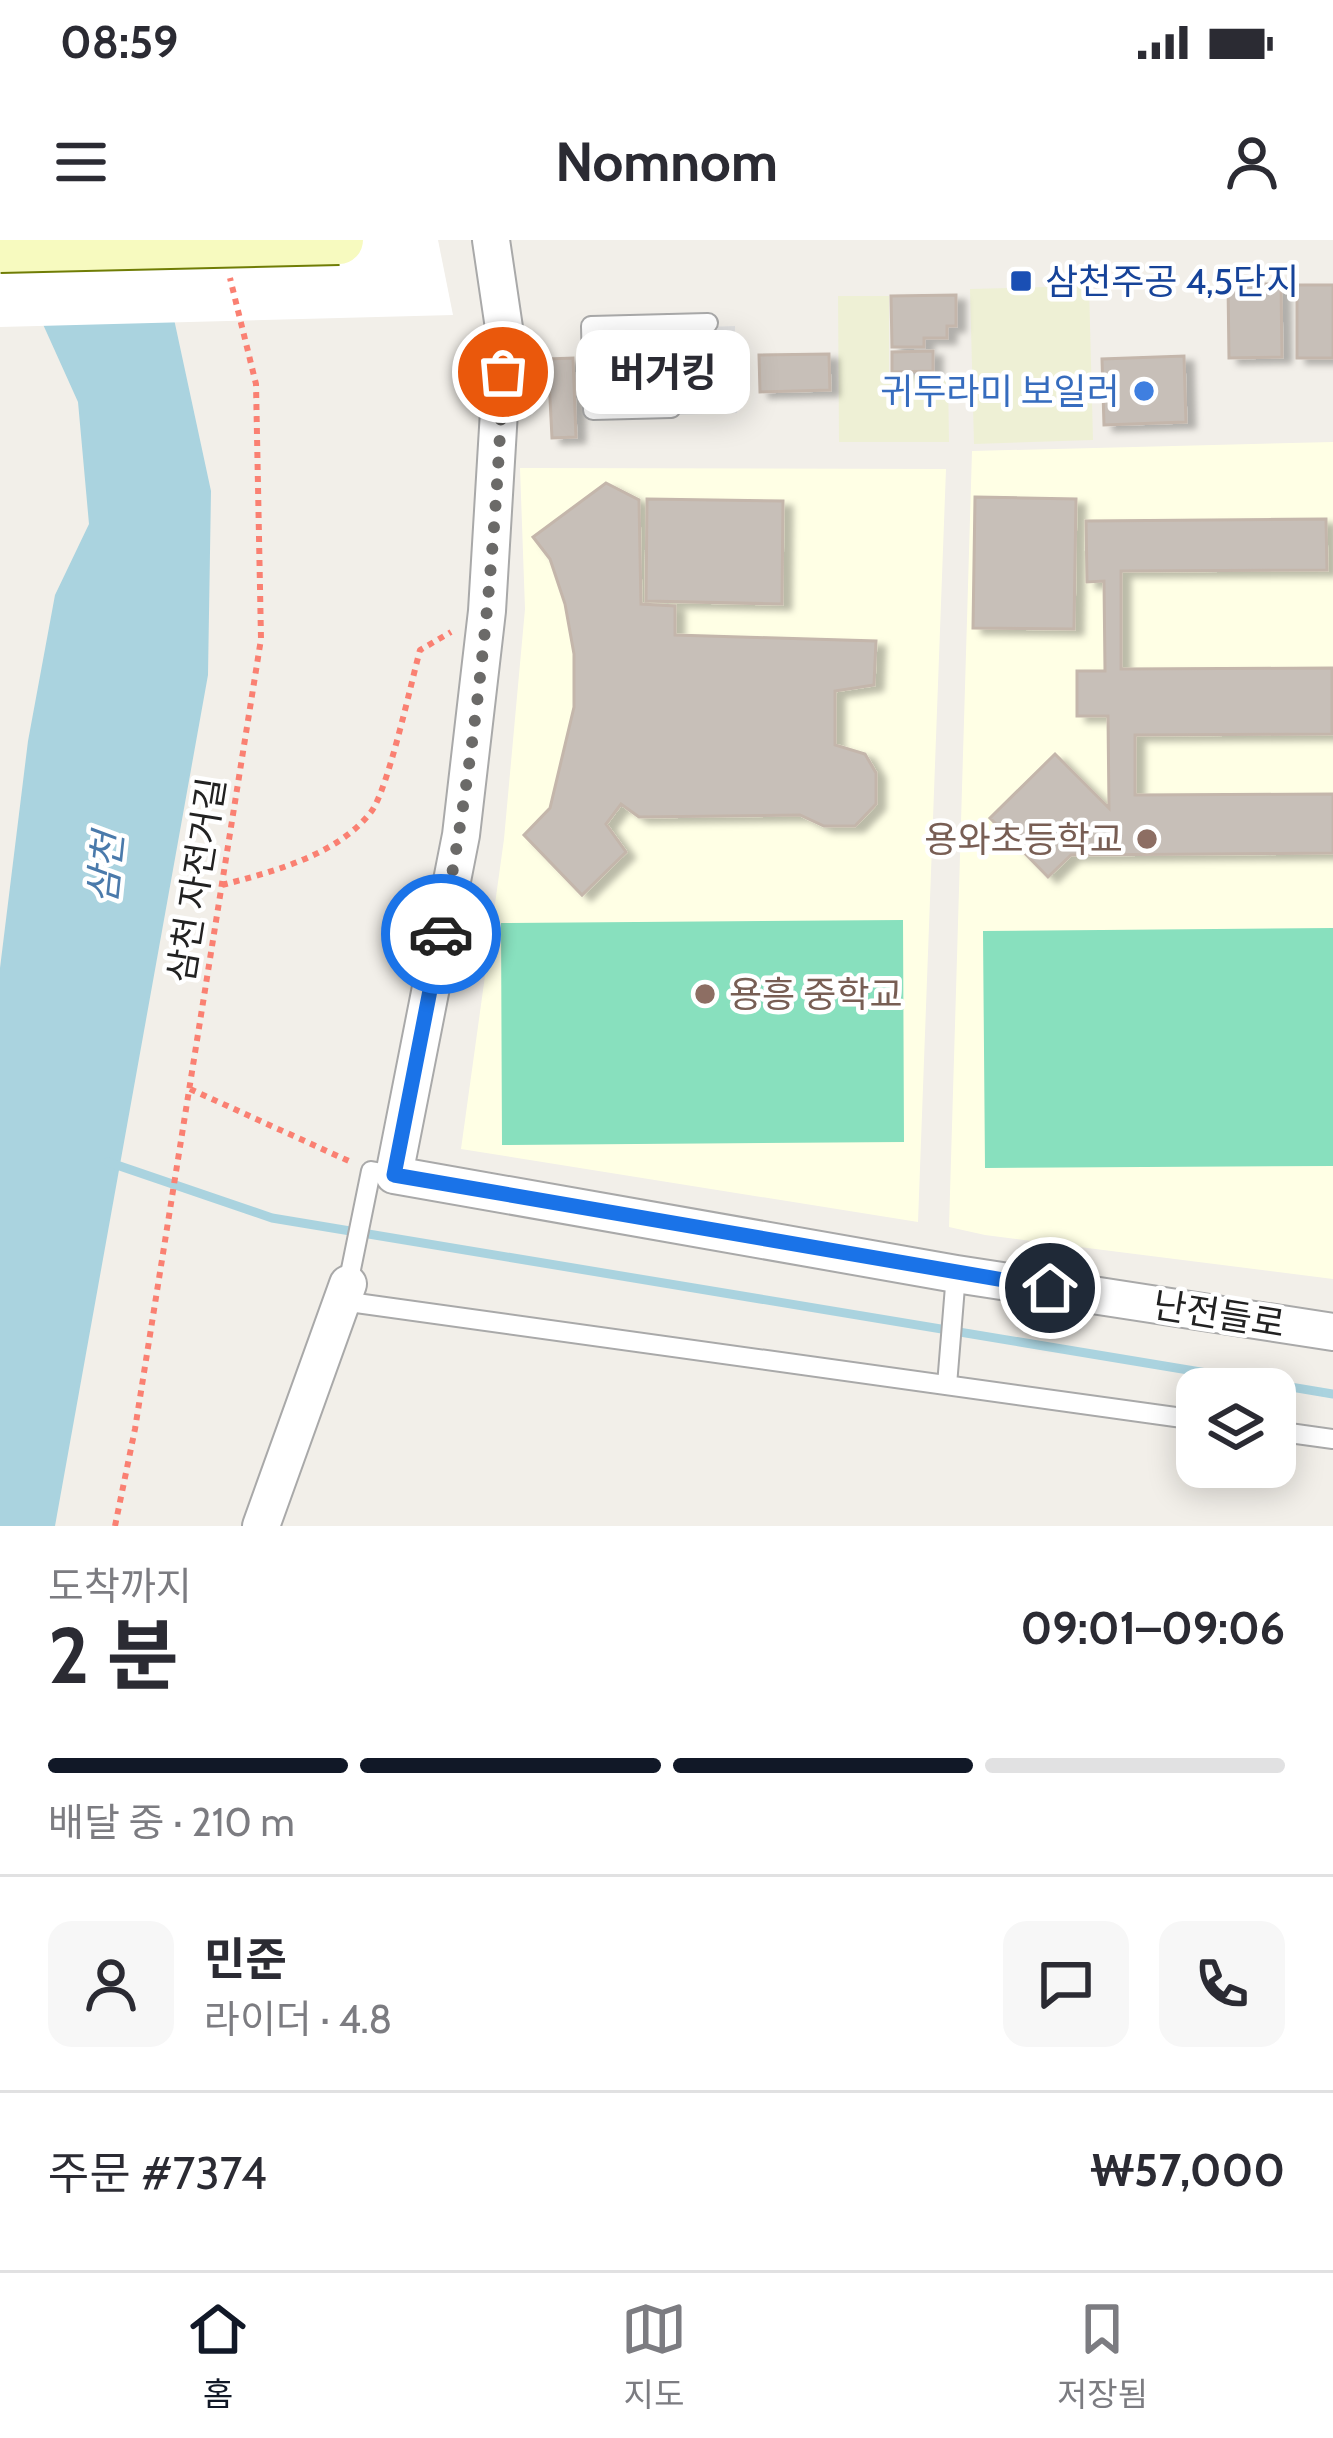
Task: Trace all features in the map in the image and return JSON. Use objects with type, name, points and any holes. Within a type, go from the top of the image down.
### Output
[{"type":"street","points":[[0,248],[339,240]]},
{"type":"street","points":[[383,1173],[460,835],[487,610],[505,328],[490,240]]},
{"type":"street","name":"난전들로","points":[[383,1173],[956,1274],[1333,1331]]},
{"type":"street","points":[[261,1526],[345,1292]]},
{"type":"lane","points":[[668,324],[671,409],[593,410],[591,326],[668,324],[708,323]]},
{"type":"lane","points":[[383,1173],[345,1292],[1176,1417]]},
{"type":"lane","points":[[946,1385],[956,1274]]},
{"type":"lane","points":[[1296,1434],[1333,1439]]},
{"type":"path","name":"삼천 자전거길","points":[[115,1526],[261,639],[256,383],[226,260]]},
{"type":"path","points":[[222,885],[274,871],[336,842],[373,810],[420,650],[487,610]]},
{"type":"path","points":[[190,1089],[383,1173]]},
{"type":"shaded area","points":[[1089,286],[1093,440],[974,444],[970,289]]},
{"type":"shaded area","points":[[838,296],[889,296],[889,375],[948,375],[949,442],[839,442]]},
{"type":"shaded area","points":[[735,326],[737,413],[676,415],[673,328]]},
{"type":"shaded area","name":"용와초등학교","points":[[1333,442],[1333,1279],[949,1227],[972,451]]},
{"type":"shaded area","name":"용흥 중학교","points":[[520,468],[946,469],[918,1222],[461,1149],[504,839],[525,609]]},
{"type":"green space","points":[[903,920],[904,1142],[502,1145],[501,923]]},
{"type":"green space","points":[[1333,928],[1333,1166],[985,1168],[983,931]]},
{"type":"water","name":"삼천","points":[[5,240],[157,240],[211,491],[208,675],[55,1526],[0,1526],[0,968],[28,741],[55,595],[89,524],[78,402]]},
{"type":"pier","points":[[0,240],[438,240],[453,315],[0,327]]},
{"type":"building","points":[[1228,284],[1281,284],[1282,357],[1229,358]]},
{"type":"building","points":[[1297,285],[1333,285],[1333,358],[1297,358]]},
{"type":"building","points":[[956,295],[956,326],[947,326],[947,338],[924,338],[924,347],[892,347],[891,296]]},
{"type":"building","points":[[660,328],[662,389],[648,405],[602,406],[600,330]]},
{"type":"building","points":[[933,351],[933,371],[892,372],[892,352]]},
{"type":"building","points":[[829,354],[830,390],[760,392],[759,355]]},
{"type":"building","name":"귀두라미 보일러","points":[[1184,356],[1186,422],[1104,425],[1102,359]]},
{"type":"building","points":[[573,358],[576,437],[552,438],[548,359]]},
{"type":"building","points":[[606,483],[639,500],[641,604],[675,606],[675,635],[876,641],[874,685],[835,691],[835,745],[865,754],[876,773],[876,804],[855,826],[824,826],[800,815],[639,817],[621,804],[606,824],[626,852],[582,895],[524,835],[550,808],[574,707],[574,654],[565,604],[550,559],[533,537]]},
{"type":"building","points":[[975,497],[1076,499],[1074,629],[973,628]]},
{"type":"building","points":[[647,499],[783,501],[782,604],[646,601]]},
{"type":"building","points":[[1326,519],[1327,570],[1121,571],[1121,669],[1332,668],[1332,734],[1135,735],[1135,795],[1333,794],[1333,853],[1071,855],[1048,877],[990,818],[1055,754],[1109,808],[1108,716],[1077,716],[1077,671],[1105,671],[1104,581],[1087,582],[1086,521]]},
{"type":"waterway","points":[[108,1162],[272,1218],[1333,1394]]},
{"type":"way so far","points":[[441,934],[460,835],[487,610],[503,372]]},
{"type":"place","name":"삼천주공 4,5단지","points":[[1021,281]]},
{"type":"place","name":"버거킹","points":[[503,372]]},
{"type":"place","name":"귀두라미 보일러","points":[[1144,391]]},
{"type":"place","name":"용와초등학교","points":[[1147,839]]},
{"type":"place","name":"용흥 중학교","points":[[705,994]]},
{"type":"route","points":[[441,934],[394,1175],[1050,1288]]}]
